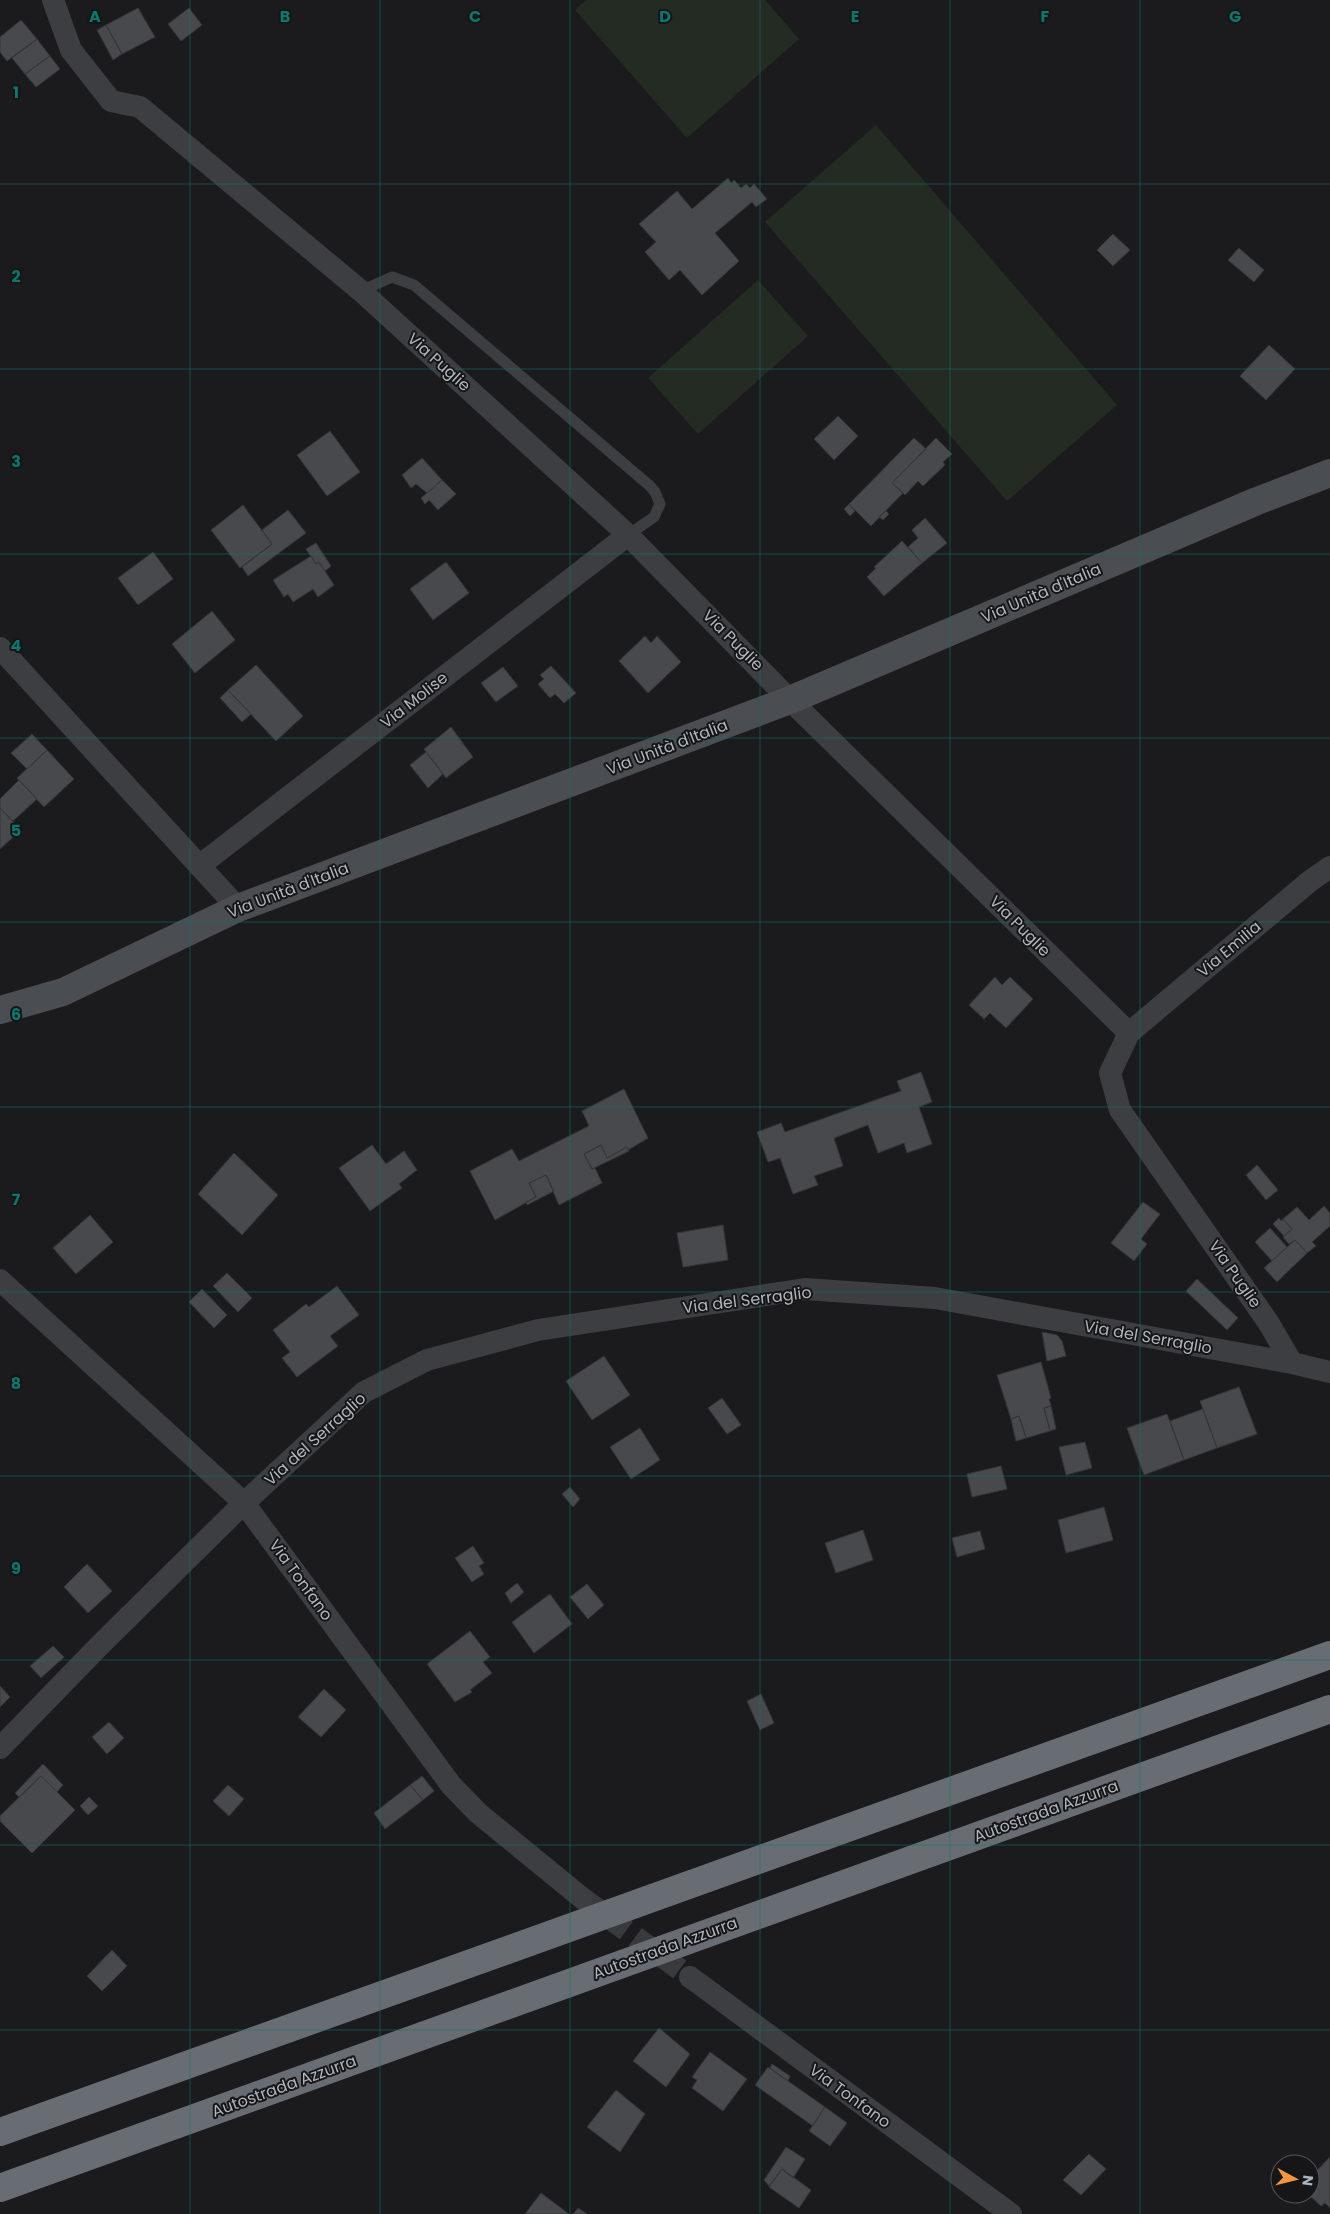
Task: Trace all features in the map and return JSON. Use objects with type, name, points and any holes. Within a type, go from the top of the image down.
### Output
[{"type":"highway","points":[[0,2132],[1330,1656]]},
{"type":"highway","name":"Autostrada Azzurra","points":[[0,2188],[1330,1709]]},
{"type":"main road","name":"Via Unità d'Italia","points":[[0,1010],[63,992],[238,908],[790,700],[1257,501],[1330,473]]},
{"type":"main road","points":[[0,1023],[63,992]]},
{"type":"street","name":"Via Puglie","points":[[53,0],[71,50],[111,101],[140,107],[361,291],[628,535],[790,700],[1129,1033],[1110,1073],[1120,1110],[1268,1322],[1292,1363]]},
{"type":"street","name":"Via Molise","points":[[199,866],[628,535]]},
{"type":"street","points":[[0,648],[238,908]]},
{"type":"street","name":"Via Emilia","points":[[1129,1033],[1330,866]]},
{"type":"street","name":"Via Tonfano","points":[[0,1280],[244,1503],[451,1785],[478,1813],[582,1898]]},
{"type":"street","name":"Via del Serraglio","points":[[0,1748],[100,1645],[244,1503],[364,1392],[428,1360],[538,1330],[805,1290],[935,1298],[1292,1363],[1330,1372]]},
{"type":"street","name":"Via Tonfano","points":[[690,1978],[1011,2214]]},
{"type":"lane","points":[[361,291],[392,277],[414,285],[650,486],[660,504],[657,511],[654,517],[628,535]]},
{"type":"shaded area","points":[[586,0],[765,0],[799,39],[687,138],[575,10]]},
{"type":"shaded area","points":[[876,125],[1117,405],[1007,501],[765,222]]},
{"type":"shaded area","points":[[758,280],[808,336],[698,434],[648,378]]},
{"type":"building","points":[[138,8],[155,37],[122,54],[106,25]]},
{"type":"building","points":[[189,8],[202,25],[181,41],[168,24]]},
{"type":"building","points":[[21,20],[37,39],[7,61],[0,52],[0,37]]},
{"type":"building","points":[[106,25],[122,54],[113,60],[97,30]]},
{"type":"building","points":[[37,39],[50,56],[25,74],[12,58]]},
{"type":"building","points":[[50,56],[60,69],[36,87],[25,74]]},
{"type":"building","points":[[728,178],[731,183],[734,180],[741,188],[746,184],[750,188],[754,184],[767,199],[756,207],[752,202],[715,233],[739,261],[702,295],[680,270],[669,280],[645,252],[656,242],[639,224],[677,191],[692,209]]},
{"type":"building","points":[[1113,234],[1130,250],[1113,266],[1097,250]]},
{"type":"building","points":[[1239,248],[1264,270],[1254,282],[1228,260]]},
{"type":"building","points":[[1269,345],[1295,369],[1266,400],[1240,376]]},
{"type":"building","points":[[838,416],[858,436],[834,460],[814,439]]},
{"type":"building","points":[[330,431],[360,472],[327,496],[297,455]]},
{"type":"building","points":[[914,438],[926,449],[892,483],[903,493],[871,526],[849,504]]},
{"type":"building","points":[[936,438],[952,454],[943,462],[945,465],[923,486],[918,481],[905,495],[892,483]]},
{"type":"building","points":[[422,458],[442,480],[427,493],[416,484],[411,488],[402,475]]},
{"type":"building","points":[[442,480],[456,494],[438,510],[429,500],[425,504],[421,498]]},
{"type":"building","points":[[849,504],[855,511],[850,516],[844,509]]},
{"type":"building","points":[[243,505],[272,544],[240,568],[211,530]]},
{"type":"building","points":[[288,510],[306,533],[248,576],[242,567],[272,544],[262,530]]},
{"type":"building","points":[[886,511],[889,514],[883,520],[879,517]]},
{"type":"building","points":[[925,518],[947,543],[922,563],[908,547],[918,538],[912,530]]},
{"type":"building","points":[[902,541],[922,563],[884,596],[867,577],[876,568],[874,567]]},
{"type":"building","points":[[316,543],[331,566],[325,571],[319,562],[316,564],[306,549]]},
{"type":"building","points":[[153,552],[173,579],[138,605],[118,578]]},
{"type":"building","points":[[311,556],[316,564],[319,562],[334,585],[318,597],[313,589],[293,602],[288,594],[284,597],[273,580]]},
{"type":"building","points":[[446,562],[469,593],[433,620],[410,589]]},
{"type":"building","points":[[212,611],[235,640],[195,673],[172,644]]},
{"type":"building","points":[[645,636],[651,643],[657,636],[681,662],[648,693],[619,661]]},
{"type":"building","points":[[256,665],[303,716],[276,741],[228,690]]},
{"type":"building","points":[[551,666],[576,693],[564,703],[555,694],[550,698],[538,684],[544,679],[540,675]]},
{"type":"building","points":[[503,667],[518,686],[496,702],[481,683]]},
{"type":"building","points":[[228,690],[251,714],[242,722],[220,698]]},
{"type":"building","points":[[451,727],[473,757],[446,778],[424,749]]},
{"type":"building","points":[[32,734],[47,750],[27,769],[11,753]]},
{"type":"building","points":[[47,750],[74,779],[44,807],[17,778]]},
{"type":"building","points":[[426,752],[443,774],[428,788],[410,765]]},
{"type":"building","points":[[19,780],[37,799],[13,821],[0,808],[0,799]]},
{"type":"building","points":[[0,808],[21,830],[0,849]]},
{"type":"building","points":[[995,977],[1002,985],[1010,977],[1033,999],[1006,1028],[990,1013],[984,1019],[969,1005]]},
{"type":"building","points":[[921,1072],[932,1102],[919,1107],[932,1144],[907,1153],[904,1143],[878,1153],[868,1125],[834,1138],[843,1166],[814,1176],[818,1185],[793,1194],[780,1158],[768,1162],[757,1132],[781,1123],[785,1132],[901,1091],[897,1081]]},
{"type":"building","points":[[624,1089],[648,1138],[628,1150],[627,1147],[607,1158],[601,1145],[584,1154],[592,1169],[595,1168],[602,1183],[559,1205],[546,1175],[529,1183],[536,1197],[495,1220],[470,1171],[512,1149],[519,1161],[589,1126],[582,1111]]},
{"type":"building","points":[[372,1145],[386,1164],[404,1151],[417,1170],[399,1184],[402,1188],[370,1211],[339,1168]]},
{"type":"building","points":[[601,1145],[607,1158],[627,1147],[629,1151],[592,1169],[584,1154]]},
{"type":"building","points":[[234,1153],[278,1195],[242,1235],[198,1194]]},
{"type":"building","points":[[1257,1165],[1278,1190],[1266,1200],[1246,1175]]},
{"type":"building","points":[[546,1175],[554,1191],[527,1205],[526,1202],[536,1197],[529,1183]]},
{"type":"building","points":[[1143,1202],[1160,1214],[1141,1239],[1147,1244],[1134,1261],[1111,1243]]},
{"type":"building","points":[[1324,1206],[1330,1213],[1330,1226],[1312,1242],[1316,1246],[1307,1253],[1295,1240],[1289,1244],[1283,1237],[1292,1229],[1283,1219],[1297,1207],[1309,1220]]},
{"type":"building","points":[[90,1215],[113,1242],[76,1274],[53,1248]]},
{"type":"building","points":[[1279,1218],[1281,1221],[1283,1219],[1292,1229],[1284,1236],[1273,1224]]},
{"type":"building","points":[[723,1225],[728,1260],[683,1267],[677,1233]]},
{"type":"building","points":[[1270,1228],[1287,1247],[1272,1261],[1255,1242]]},
{"type":"building","points":[[1295,1240],[1307,1253],[1277,1282],[1264,1268]]},
{"type":"building","points":[[227,1273],[252,1298],[238,1312],[213,1286]]},
{"type":"building","points":[[1197,1279],[1238,1318],[1227,1330],[1186,1291]]},
{"type":"building","points":[[337,1286],[359,1315],[330,1336],[338,1346],[297,1377],[282,1358],[290,1352],[273,1330],[306,1304],[309,1307]]},
{"type":"building","points":[[202,1289],[227,1315],[214,1328],[189,1302]]},
{"type":"building","points":[[1042,1332],[1057,1335],[1062,1341],[1066,1356],[1047,1361]]},
{"type":"building","points":[[604,1356],[630,1395],[592,1420],[566,1381]]},
{"type":"building","points":[[1041,1362],[1051,1398],[1049,1399],[1051,1406],[1044,1408],[1050,1431],[1026,1438],[1019,1416],[1011,1419],[997,1375]]},
{"type":"building","points":[[1239,1387],[1257,1434],[1217,1448],[1200,1401]]},
{"type":"building","points":[[722,1398],[741,1425],[727,1434],[708,1408]]},
{"type":"building","points":[[1051,1406],[1056,1429],[1050,1431],[1044,1408]]},
{"type":"building","points":[[1203,1409],[1217,1448],[1184,1460],[1170,1421]]},
{"type":"building","points":[[1167,1414],[1184,1460],[1144,1475],[1127,1428]]},
{"type":"building","points":[[1019,1416],[1026,1438],[1016,1441],[1011,1419]]},
{"type":"building","points":[[640,1428],[660,1460],[631,1479],[610,1447]]},
{"type":"building","points":[[1085,1442],[1092,1468],[1066,1475],[1059,1447]]},
{"type":"building","points":[[1001,1466],[1007,1489],[972,1497],[967,1474]]},
{"type":"building","points":[[570,1487],[580,1499],[573,1507],[562,1494]]},
{"type":"building","points":[[1104,1507],[1113,1540],[1066,1553],[1058,1520]]},
{"type":"building","points":[[863,1530],[873,1560],[836,1573],[825,1543]]},
{"type":"building","points":[[980,1531],[985,1549],[957,1557],[952,1538]]},
{"type":"building","points":[[473,1546],[484,1563],[479,1566],[484,1574],[472,1582],[455,1558]]},
{"type":"building","points":[[87,1564],[112,1591],[88,1613],[64,1587]]},
{"type":"building","points":[[517,1583],[524,1592],[511,1603],[505,1593]]},
{"type":"building","points":[[587,1584],[604,1605],[588,1619],[570,1597]]},
{"type":"building","points":[[550,1594],[572,1624],[534,1653],[512,1622]]},
{"type":"building","points":[[470,1631],[490,1657],[483,1662],[492,1673],[470,1690],[472,1692],[455,1702],[427,1664]]},
{"type":"building","points":[[53,1646],[64,1657],[41,1678],[30,1666]]},
{"type":"building","points":[[0,1686],[10,1697],[0,1707]]},
{"type":"building","points":[[324,1689],[346,1710],[321,1737],[298,1717]]},
{"type":"building","points":[[761,1694],[774,1723],[760,1730],[747,1701]]},
{"type":"building","points":[[109,1722],[124,1738],[107,1754],[92,1737]]},
{"type":"building","points":[[43,1764],[63,1785],[57,1792],[41,1776],[19,1797],[15,1793]]},
{"type":"building","points":[[41,1776],[75,1810],[32,1853],[0,1821],[0,1816]]},
{"type":"building","points":[[422,1776],[434,1791],[423,1800],[410,1785]]},
{"type":"building","points":[[228,1785],[244,1799],[229,1816],[213,1801]]},
{"type":"building","points":[[410,1785],[423,1800],[385,1829],[374,1813]]},
{"type":"building","points":[[89,1797],[98,1806],[88,1815],[80,1806]]},
{"type":"building","points":[[112,1950],[127,1966],[102,1991],[87,1976]]},
{"type":"building","points":[[659,2028],[690,2054],[666,2087],[633,2061]]},
{"type":"building","points":[[710,2052],[747,2079],[723,2111],[692,2088],[697,2080],[692,2077]]},
{"type":"building","points":[[772,2064],[790,2076],[788,2081],[770,2068]]},
{"type":"building","points":[[768,2067],[825,2107],[813,2126],[755,2085]]},
{"type":"building","points":[[616,2090],[645,2114],[620,2152],[587,2127]]},
{"type":"building","points":[[825,2107],[847,2123],[830,2146],[809,2131]]},
{"type":"building","points":[[786,2147],[805,2159],[793,2178],[782,2169],[769,2186],[764,2180]]},
{"type":"building","points":[[1089,2154],[1106,2169],[1081,2195],[1063,2180]]},
{"type":"building","points":[[1330,2157],[1330,2208],[1325,2203],[1321,2206],[1319,2204],[1320,2168]]},
{"type":"building","points":[[782,2169],[811,2190],[799,2208],[769,2187]]},
{"type":"building","points":[[541,2193],[569,2214],[525,2214]]},
{"type":"building","points":[[578,2208],[587,2214],[573,2214]]},
{"type":"tunnel","points":[[582,1898],[690,1977]]}]
